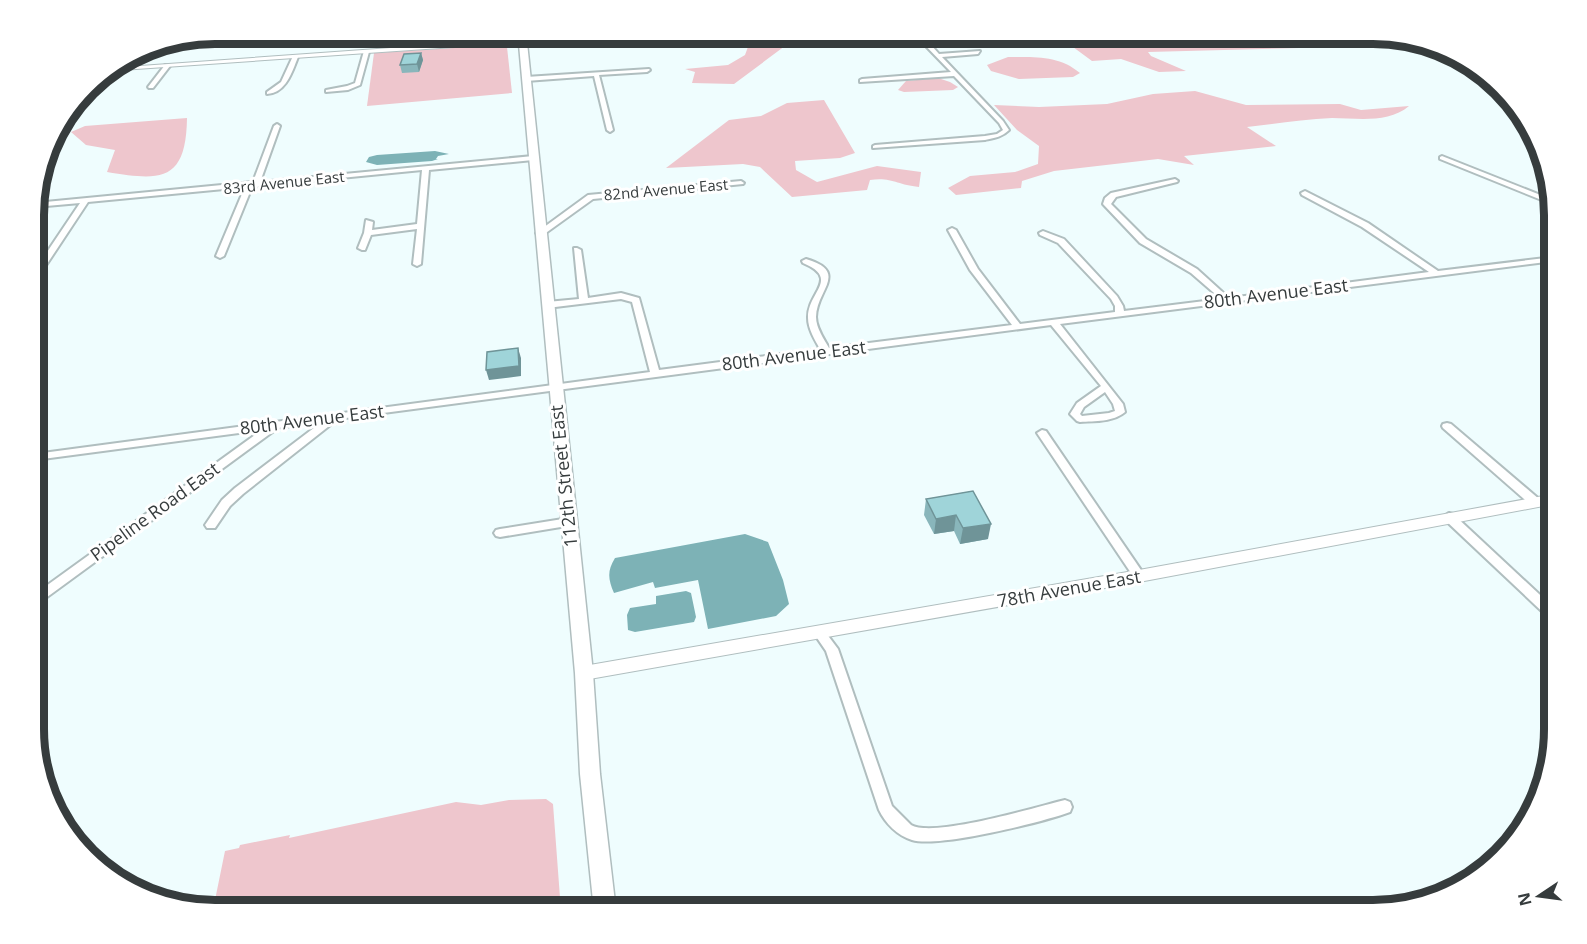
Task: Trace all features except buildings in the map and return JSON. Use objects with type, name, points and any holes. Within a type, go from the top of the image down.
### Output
[{"type":"main road","name":"112th Street East","points":[[523,44],[584,673],[590,774],[604,900]]},
{"type":"street","points":[[125,69],[449,44]]},
{"type":"street","points":[[875,147],[985,138],[1005,132],[1005,126],[953,74],[927,44]]},
{"type":"street","points":[[328,91],[352,87],[360,82],[366,52]]},
{"type":"street","points":[[939,56],[978,52]]},
{"type":"street","points":[[269,93],[284,84],[295,57]]},
{"type":"street","points":[[151,87],[167,66]]},
{"type":"street","points":[[526,79],[647,70]]},
{"type":"street","points":[[596,73],[610,130]]},
{"type":"street","points":[[862,81],[953,74]]},
{"type":"street","points":[[220,256],[277,126]]},
{"type":"street","points":[[1442,158],[1542,198]]},
{"type":"street","name":"83rd Avenue East","points":[[44,204],[533,159]]},
{"type":"street","points":[[417,264],[426,169]]},
{"type":"street","points":[[1175,181],[1114,195],[1107,204],[1143,241],[1194,271],[1227,300]]},
{"type":"street","name":"82nd Avenue East","points":[[540,233],[591,197],[741,183]]},
{"type":"street","points":[[1305,193],[1365,225],[1435,273]]},
{"type":"street","points":[[43,264],[86,201]]},
{"type":"street","points":[[362,249],[369,222]]},
{"type":"street","points":[[368,233],[421,226]]},
{"type":"street","points":[[952,230],[974,270],[1018,327]]},
{"type":"street","points":[[1043,233],[1060,241],[1114,298],[1120,314]]},
{"type":"street","points":[[577,250],[584,301]]},
{"type":"street","name":"80th Avenue East","points":[[43,456],[1543,260]]},
{"type":"street","points":[[806,261],[820,268],[825,276],[823,291],[812,313],[814,324],[826,352]]},
{"type":"street","points":[[547,305],[621,296],[636,300],[655,375]]},
{"type":"street","points":[[1054,323],[1106,387],[1120,412],[1111,416],[1080,419],[1075,414],[1080,405],[1106,387]]},
{"type":"street","points":[[211,525],[226,503],[239,491],[335,417]]},
{"type":"street","name":"Pipeline Road East","points":[[43,593],[276,424]]},
{"type":"street","points":[[1447,426],[1535,502]]},
{"type":"street","points":[[1042,432],[1139,576]]},
{"type":"street","name":"78th Avenue East","points":[[584,673],[1139,576],[1543,501]]},
{"type":"street","points":[[1449,518],[1543,606]]},
{"type":"street","points":[[500,533],[569,522]]},
{"type":"street","points":[[819,632],[832,649],[886,810],[898,824],[913,834],[939,835],[1065,807]]},
{"type":"shaded area","points":[[749,44],[788,44],[734,84],[692,83],[695,72],[685,69],[728,65],[745,55]]},
{"type":"shaded area","points":[[1069,44],[1306,45],[1299,48],[1148,52],[1151,56],[1186,71],[1159,72],[1121,59],[1092,61]]},
{"type":"shaded area","points":[[500,45],[507,47],[512,93],[367,106],[374,53]]},
{"type":"shaded area","points":[[1008,57],[1037,57],[1055,60],[1080,73],[1073,77],[1019,79],[991,71],[987,65]]},
{"type":"shaded area","points":[[938,78],[958,87],[953,90],[904,92],[898,90],[906,81]]},
{"type":"shaded area","points":[[1195,91],[1246,105],[1340,104],[1361,110],[1409,106],[1401,112],[1382,118],[1300,120],[1247,127],[1276,146],[1184,156],[1194,165],[1158,159],[1054,171],[1022,181],[1021,188],[956,195],[948,188],[970,176],[1015,172],[1038,164],[1039,146],[1017,130],[994,105],[1039,107],[1107,104],[1153,94]]},
{"type":"shaded area","points":[[824,100],[855,153],[840,158],[795,161],[796,170],[817,182],[877,166],[921,172],[919,187],[878,179],[870,180],[867,190],[792,197],[760,167],[743,164],[666,168],[729,120],[761,116],[787,103]]},
{"type":"shaded area","points":[[187,118],[182,155],[175,166],[156,176],[107,172],[115,150],[86,145],[71,132],[85,126]]},
{"type":"shaded area","points":[[546,799],[553,804],[560,900],[215,900],[225,851],[239,848],[240,845],[290,835],[289,838],[456,802],[481,805],[509,800]]},
{"type":"water","points":[[435,151],[449,154],[438,156],[436,159],[438,159],[432,161],[377,165],[366,162],[369,157],[377,155]]},
{"type":"water","points":[[745,534],[768,542],[783,580],[789,604],[776,616],[708,629],[698,580],[655,588],[653,582],[614,593],[609,575],[615,558]]},
{"type":"water","points":[[686,591],[691,593],[696,617],[694,622],[635,632],[628,630],[627,615],[630,608],[656,604],[656,596]]}]
